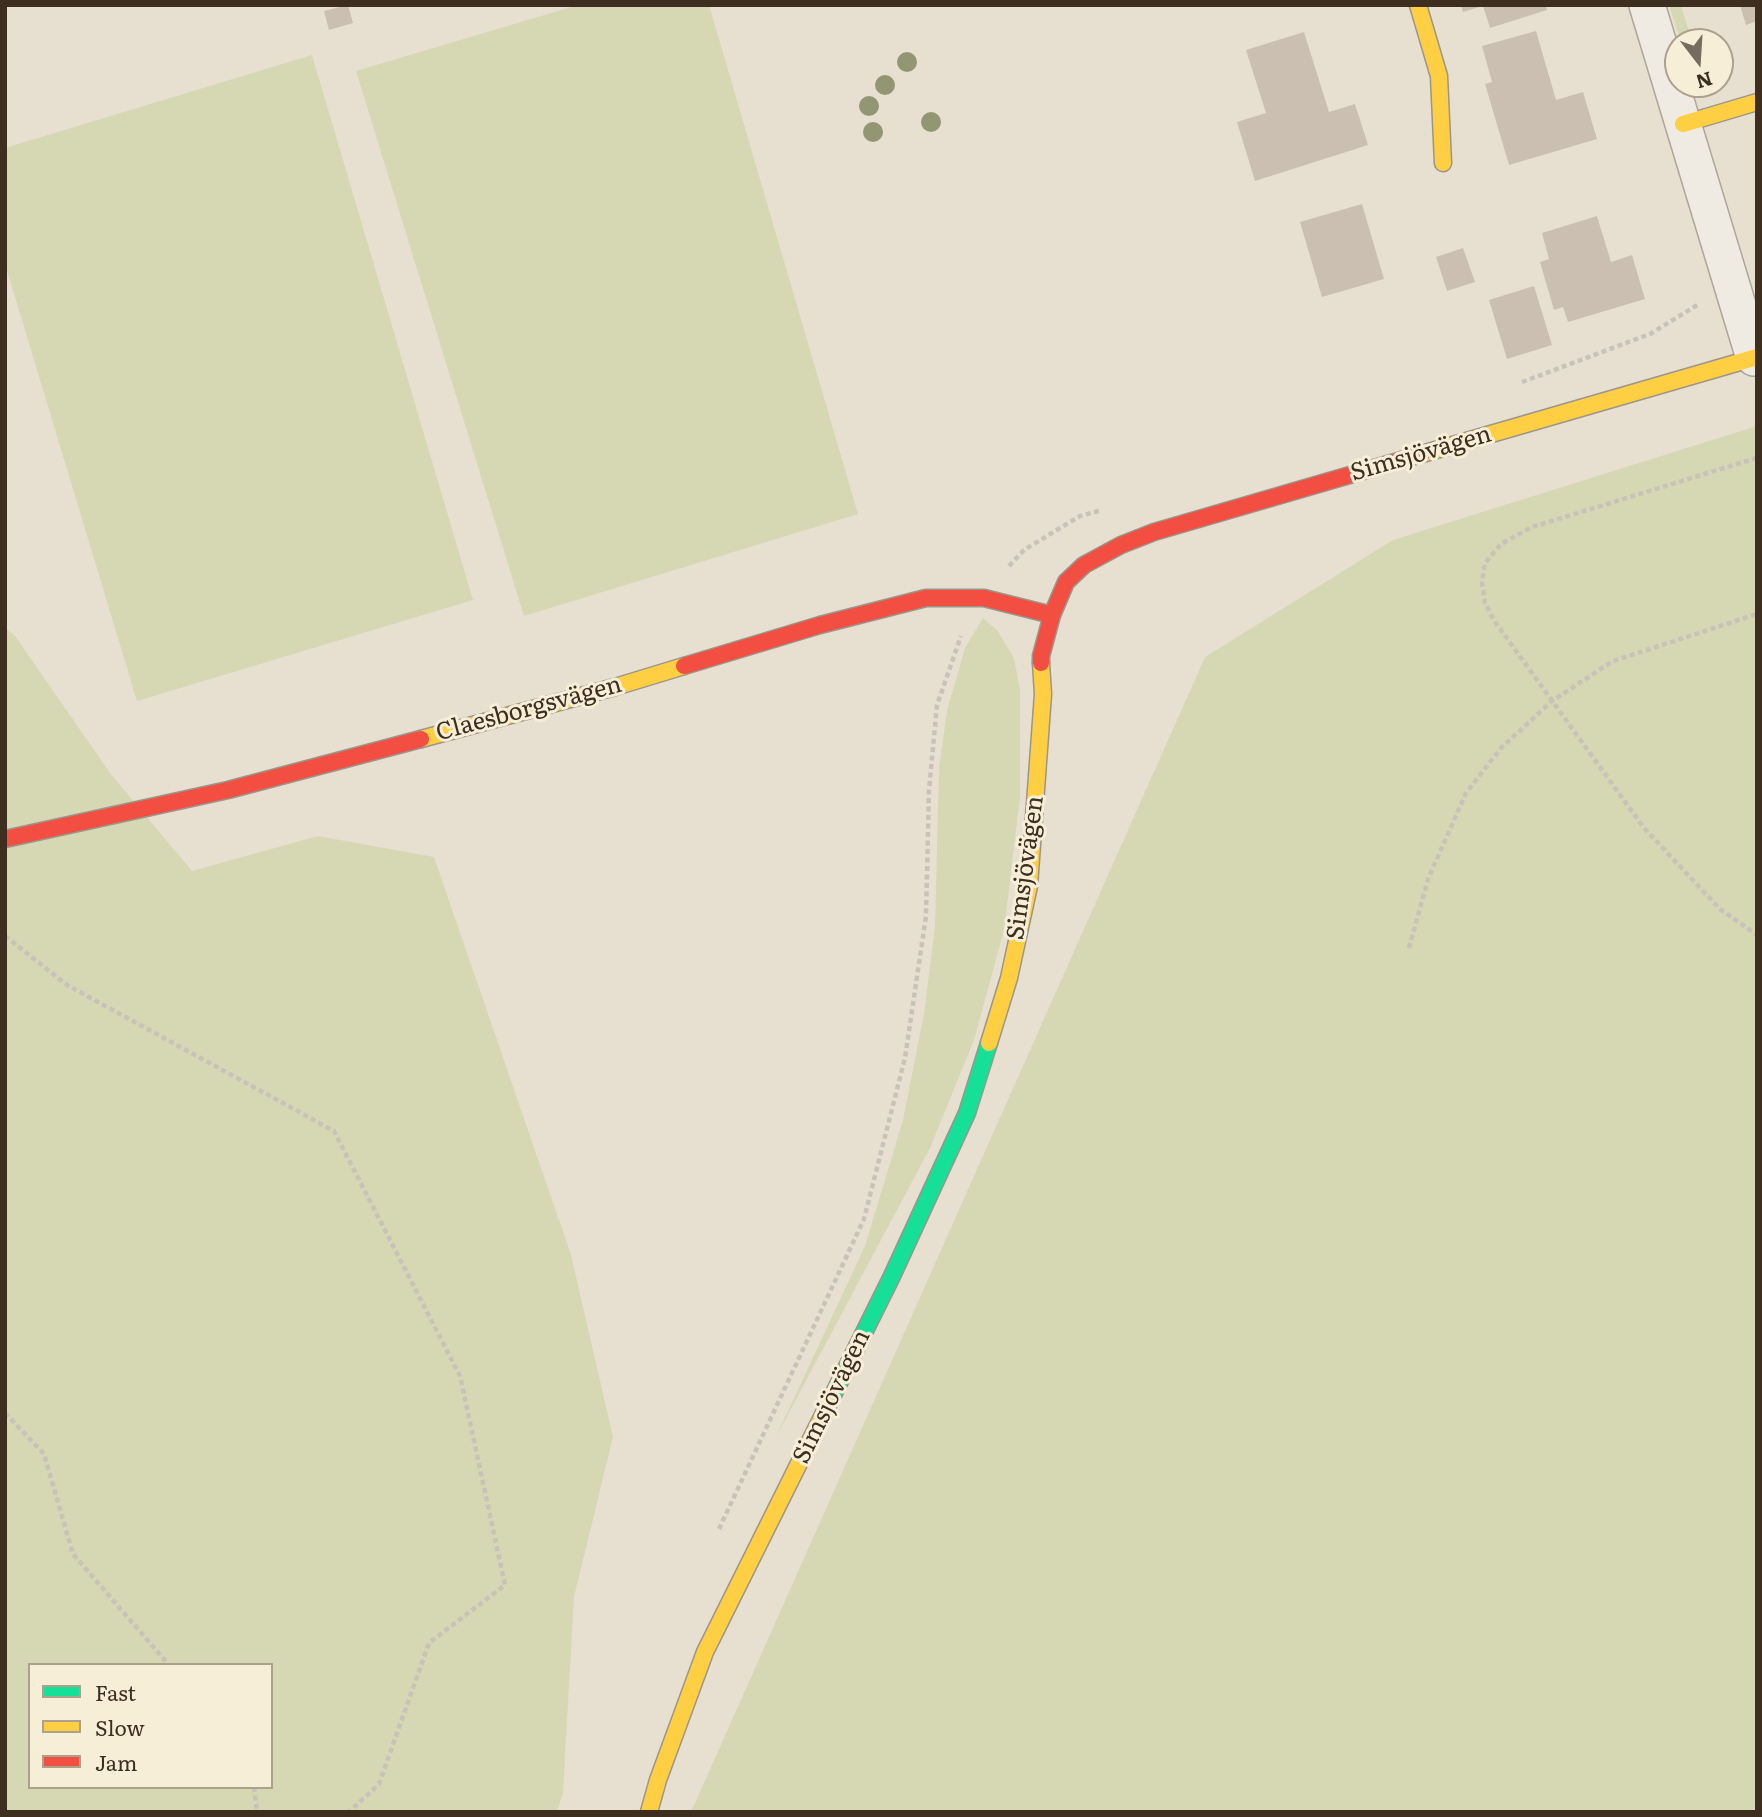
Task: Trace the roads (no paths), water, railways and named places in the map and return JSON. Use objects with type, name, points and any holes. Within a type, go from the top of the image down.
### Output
[{"type":"street","points":[[1418,5],[1439,76],[1443,163]]},
{"type":"street","points":[[1647,5],[1755,357]]},
{"type":"street","points":[[1683,124],[1757,103]]},
{"type":"street","name":"Simsjövägen","points":[[649,1812],[705,1652],[892,1276],[967,1113],[1009,978],[1029,886],[1040,755],[1041,656],[1052,615],[1066,582],[1084,565],[1121,545],[1154,532],[1755,357]]},
{"type":"street","name":"Claesborgsvägen","points":[[5,839],[228,790],[615,687],[820,625],[926,598],[984,598],[1052,615]]}]
